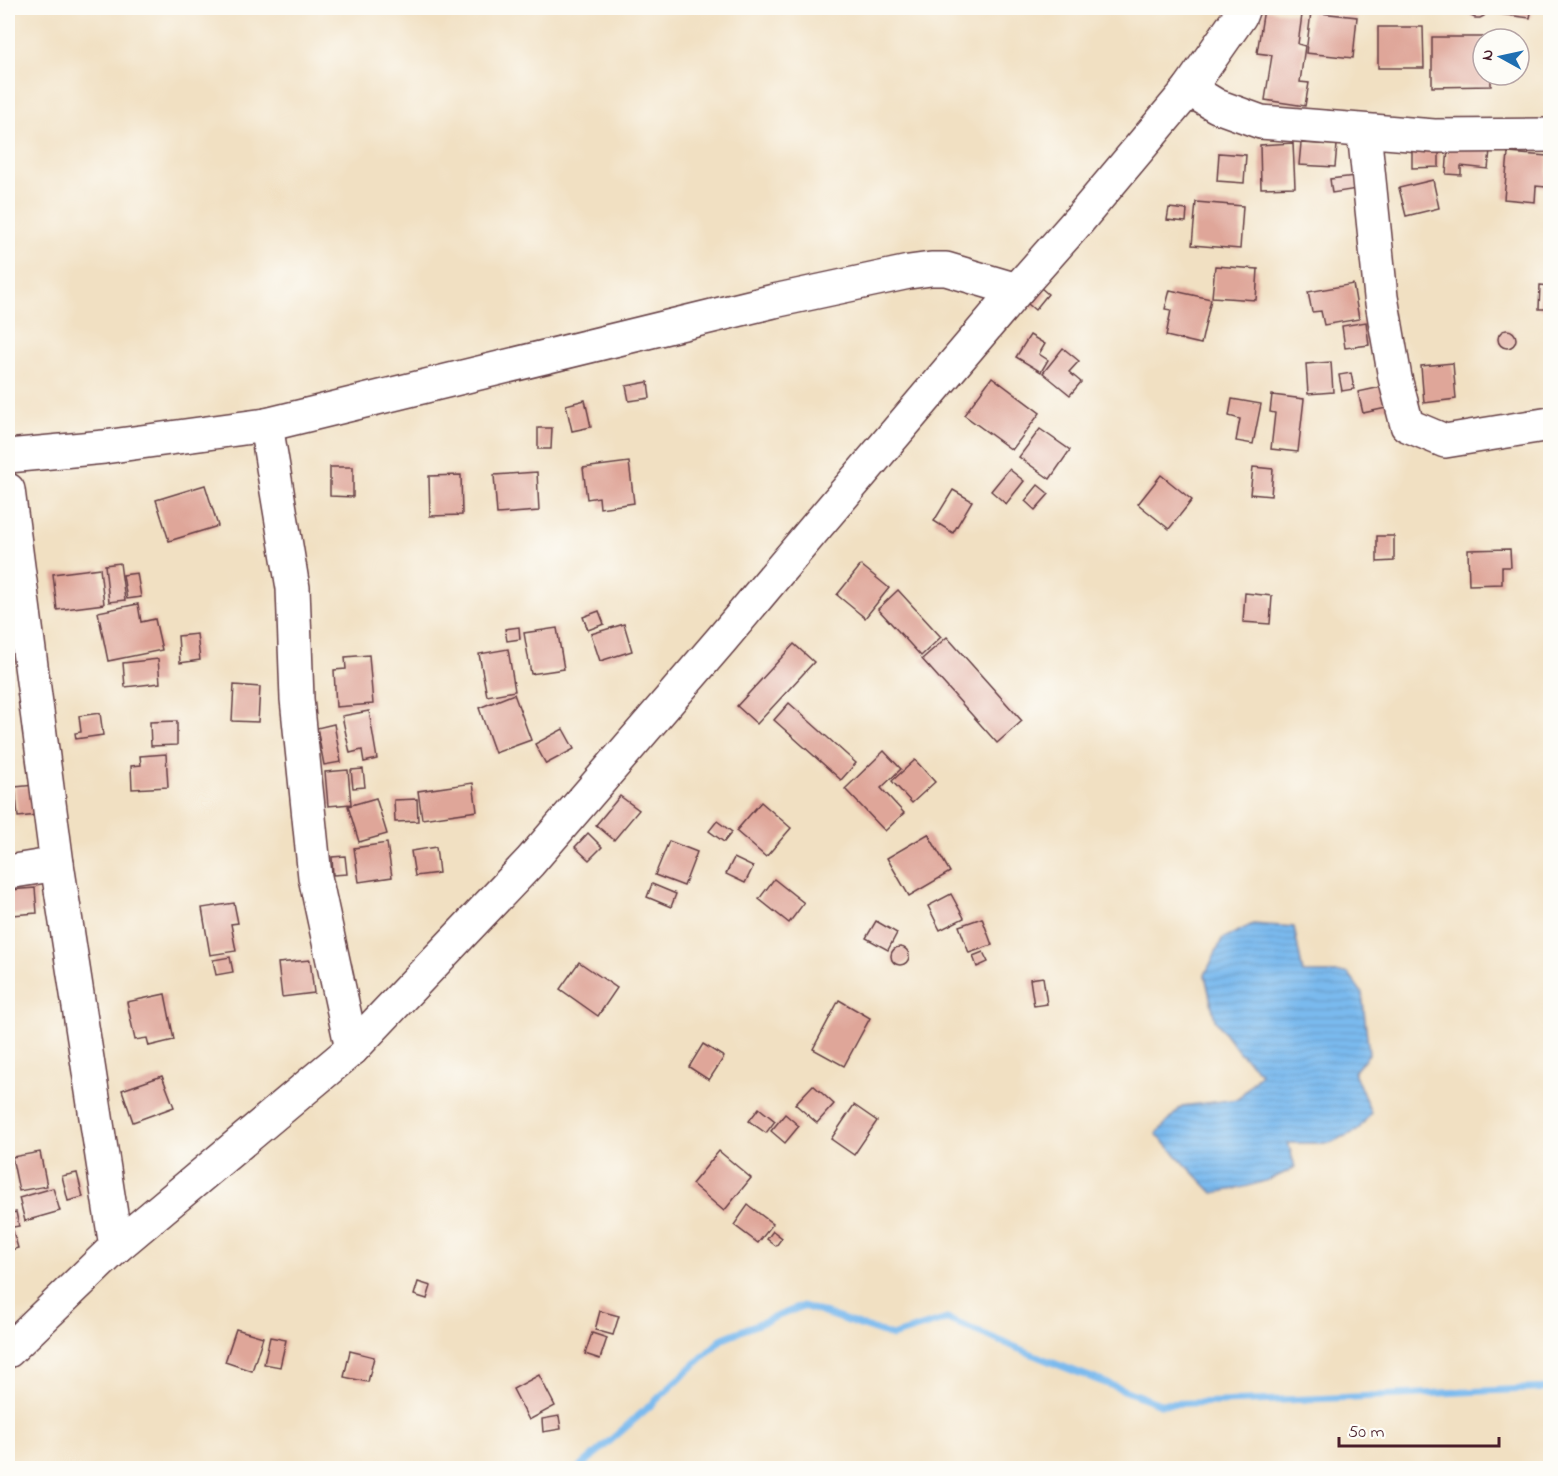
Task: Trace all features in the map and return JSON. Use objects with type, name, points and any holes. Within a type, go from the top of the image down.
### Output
[{"type":"street","points":[[8,1351],[116,1247],[352,1049],[530,862],[1189,89],[1240,16],[1243,8]]},
{"type":"street","points":[[1189,89],[1217,106],[1261,122],[1434,135],[1551,135]]},
{"type":"street","points":[[1364,131],[1381,297],[1395,378],[1407,425],[1445,441],[1551,424]]},
{"type":"street","points":[[8,456],[104,447],[266,426],[774,301],[909,272],[946,269],[1017,290]]},
{"type":"street","points":[[266,426],[293,588],[297,699],[315,877],[352,1049]]},
{"type":"street","points":[[8,490],[57,864],[116,1247]]},
{"type":"street","points":[[8,872],[57,864]]},
{"type":"water","points":[[1253,924],[1294,927],[1303,973],[1348,973],[1362,993],[1369,1054],[1354,1072],[1371,1113],[1357,1131],[1329,1143],[1288,1143],[1295,1167],[1286,1172],[1256,1184],[1213,1193],[1156,1134],[1182,1106],[1238,1099],[1261,1073],[1239,1052],[1215,1020],[1205,975],[1222,939]]},
{"type":"building","points":[[1468,8],[1487,8],[1487,11],[1484,16],[1475,18],[1471,16]]},
{"type":"building","points":[[1493,8],[1532,8],[1530,18],[1492,13]]},
{"type":"building","points":[[1264,9],[1302,15],[1298,44],[1305,46],[1300,82],[1309,83],[1305,106],[1265,100],[1272,55],[1257,53]]},
{"type":"building","points":[[1311,12],[1357,17],[1353,58],[1306,53]]},
{"type":"building","points":[[1378,27],[1423,27],[1424,68],[1378,68]]},
{"type":"building","points":[[1432,37],[1471,37],[1471,86],[1432,87]]},
{"type":"building","points":[[1293,143],[1295,187],[1261,188],[1260,145]]},
{"type":"building","points":[[1301,143],[1337,145],[1335,167],[1299,165]]},
{"type":"building","points":[[1412,145],[1439,145],[1439,167],[1412,168]]},
{"type":"building","points":[[1448,147],[1490,150],[1488,169],[1461,166],[1461,175],[1446,174]]},
{"type":"building","points":[[1219,153],[1246,155],[1244,183],[1217,181]]},
{"type":"building","points":[[1508,153],[1548,156],[1546,187],[1536,186],[1535,202],[1504,199]]},
{"type":"building","points":[[1355,176],[1357,189],[1332,193],[1330,179]]},
{"type":"building","points":[[1433,180],[1439,208],[1406,216],[1399,188]]},
{"type":"building","points":[[1196,202],[1243,206],[1240,249],[1192,245]]},
{"type":"building","points":[[1169,208],[1187,210],[1186,222],[1167,220]]},
{"type":"building","points":[[1215,266],[1258,269],[1256,300],[1212,297]]},
{"type":"building","points":[[1353,284],[1359,319],[1324,325],[1321,311],[1312,312],[1308,292]]},
{"type":"building","points":[[1540,285],[1550,286],[1550,309],[1539,309]]},
{"type":"building","points":[[1041,288],[1048,294],[1035,310],[1028,304]]},
{"type":"building","points":[[1170,290],[1211,299],[1201,344],[1166,336],[1171,310],[1165,309]]},
{"type":"building","points":[[1366,322],[1369,345],[1345,348],[1342,326]]},
{"type":"building","points":[[1507,330],[1513,333],[1516,339],[1513,345],[1507,348],[1501,345],[1498,339],[1501,333]]},
{"type":"building","points":[[1030,335],[1045,344],[1039,354],[1048,360],[1041,372],[1016,357]]},
{"type":"building","points":[[1063,348],[1079,361],[1069,372],[1081,382],[1070,395],[1043,373]]},
{"type":"building","points":[[1331,362],[1333,392],[1308,394],[1306,364]]},
{"type":"building","points":[[1453,363],[1456,399],[1424,403],[1421,366]]},
{"type":"building","points":[[1351,373],[1354,389],[1342,391],[1339,375]]},
{"type":"building","points":[[992,377],[1040,413],[1012,450],[964,415]]},
{"type":"building","points":[[648,382],[650,398],[629,401],[626,386]]},
{"type":"building","points":[[1386,386],[1391,407],[1363,413],[1358,392]]},
{"type":"building","points":[[1272,395],[1304,399],[1298,452],[1271,449],[1275,413],[1270,412]]},
{"type":"building","points":[[1232,399],[1261,404],[1253,444],[1236,441],[1240,419],[1229,416]]},
{"type":"building","points":[[585,400],[591,427],[572,431],[566,405]]},
{"type":"building","points":[[538,428],[552,428],[551,449],[538,449]]},
{"type":"building","points":[[1040,429],[1070,450],[1050,479],[1019,457]]},
{"type":"building","points":[[629,462],[634,503],[600,508],[599,497],[587,499],[583,468]]},
{"type":"building","points":[[330,467],[353,467],[353,497],[330,496]]},
{"type":"building","points":[[1253,467],[1273,469],[1271,496],[1250,494]]},
{"type":"building","points":[[1009,469],[1024,481],[1006,504],[991,491]]},
{"type":"building","points":[[537,472],[539,511],[497,514],[494,475]]},
{"type":"building","points":[[461,475],[462,515],[430,516],[429,476]]},
{"type":"building","points":[[1161,475],[1192,500],[1169,529],[1138,504]]},
{"type":"building","points":[[205,485],[218,526],[169,541],[156,500]]},
{"type":"building","points":[[1038,485],[1049,494],[1035,510],[1025,501]]},
{"type":"building","points":[[953,490],[972,501],[953,533],[934,521]]},
{"type":"building","points":[[1377,536],[1394,536],[1394,561],[1377,562]]},
{"type":"building","points":[[1510,549],[1511,567],[1502,567],[1502,584],[1469,585],[1468,550]]},
{"type":"building","points":[[120,563],[125,600],[109,602],[105,565]]},
{"type":"building","points":[[861,565],[889,588],[865,618],[837,595]]},
{"type":"building","points":[[100,568],[104,604],[57,610],[53,574]]},
{"type":"building","points":[[137,573],[141,597],[127,599],[123,575]]},
{"type":"building","points":[[898,590],[941,637],[921,656],[878,609]]},
{"type":"building","points":[[1245,593],[1272,596],[1270,624],[1243,622]]},
{"type":"building","points":[[138,604],[141,622],[155,619],[162,650],[108,661],[98,612]]},
{"type":"building","points":[[599,611],[604,624],[588,630],[583,617]]},
{"type":"building","points":[[624,624],[632,651],[600,661],[591,634]]},
{"type":"building","points":[[519,627],[520,639],[507,641],[505,629]]},
{"type":"building","points":[[557,628],[564,669],[531,674],[524,633]]},
{"type":"building","points":[[197,634],[200,660],[180,663],[178,636]]},
{"type":"building","points":[[947,637],[1022,721],[997,743],[922,659]]},
{"type":"building","points":[[794,644],[814,662],[757,724],[737,706]]},
{"type":"building","points":[[508,649],[515,691],[487,696],[479,654]]},
{"type":"building","points":[[369,655],[373,704],[336,707],[334,670],[346,669],[345,657]]},
{"type":"building","points":[[158,659],[160,683],[125,687],[123,663]]},
{"type":"building","points":[[234,685],[260,687],[258,722],[232,721]]},
{"type":"building","points":[[514,694],[531,740],[495,753],[479,708]]},
{"type":"building","points":[[789,703],[856,763],[841,780],[774,720]]},
{"type":"building","points":[[369,711],[377,759],[364,762],[362,750],[350,753],[342,716]]},
{"type":"building","points":[[100,713],[103,735],[76,739],[75,733],[81,732],[79,716]]},
{"type":"building","points":[[177,721],[177,745],[151,746],[150,722]]},
{"type":"building","points":[[334,724],[341,762],[324,765],[317,728]]},
{"type":"building","points":[[563,729],[574,749],[546,764],[535,744]]},
{"type":"building","points":[[884,751],[901,769],[881,788],[904,813],[885,831],[845,789]]},
{"type":"building","points":[[166,754],[168,787],[132,789],[131,766],[141,765],[140,756]]},
{"type":"building","points":[[915,760],[935,782],[912,803],[892,781]]},
{"type":"building","points":[[363,769],[365,787],[353,788],[351,770]]},
{"type":"building","points":[[348,770],[351,804],[328,806],[325,772]]},
{"type":"building","points":[[473,783],[477,811],[422,819],[418,791]]},
{"type":"building","points":[[35,785],[38,815],[18,817],[15,787]]},
{"type":"building","points":[[8,790],[12,790],[13,812],[8,812]]},
{"type":"building","points":[[620,796],[639,810],[614,840],[596,825]]},
{"type":"building","points":[[376,798],[387,834],[359,842],[348,806]]},
{"type":"building","points":[[417,799],[418,821],[395,822],[394,800]]},
{"type":"building","points":[[761,802],[791,828],[766,857],[736,831]]},
{"type":"building","points":[[717,821],[732,832],[724,842],[709,831]]},
{"type":"building","points":[[588,833],[602,847],[589,860],[575,847]]},
{"type":"building","points":[[928,834],[950,872],[909,896],[887,858]]},
{"type":"building","points":[[669,841],[697,852],[684,886],[655,875]]},
{"type":"building","points":[[387,843],[392,877],[359,882],[354,848]]},
{"type":"building","points":[[436,847],[439,873],[415,876],[411,851]]},
{"type":"building","points":[[345,856],[347,874],[333,875],[332,857]]},
{"type":"building","points":[[734,858],[753,867],[745,883],[726,874]]},
{"type":"building","points":[[774,879],[804,903],[789,923],[759,899]]},
{"type":"building","points":[[652,884],[676,894],[671,907],[647,897]]},
{"type":"building","points":[[35,888],[37,913],[12,915],[10,890]]},
{"type":"building","points":[[951,894],[964,918],[940,930],[928,906]]},
{"type":"building","points":[[234,903],[238,923],[231,924],[236,951],[210,955],[202,908]]},
{"type":"building","points":[[982,918],[992,945],[969,953],[959,926]]},
{"type":"building","points":[[876,921],[897,933],[888,950],[866,938]]},
{"type":"building","points":[[900,947],[906,950],[909,956],[906,962],[900,965],[894,962],[891,956],[894,950]]},
{"type":"building","points":[[983,952],[988,962],[977,967],[973,956]]},
{"type":"building","points":[[230,957],[233,972],[216,975],[213,960]]},
{"type":"building","points":[[310,960],[314,993],[282,997],[278,963]]},
{"type":"building","points":[[579,962],[617,988],[598,1016],[560,989]]},
{"type":"building","points":[[1043,977],[1047,1004],[1034,1006],[1030,979]]},
{"type":"building","points":[[165,994],[174,1040],[149,1046],[147,1038],[135,1040],[127,1002]]},
{"type":"building","points":[[839,1000],[870,1018],[844,1066],[813,1049]]},
{"type":"building","points":[[703,1044],[724,1057],[709,1080],[689,1067]]},
{"type":"building","points":[[162,1076],[174,1107],[133,1122],[122,1090]]},
{"type":"building","points":[[813,1085],[834,1104],[817,1123],[795,1104]]},
{"type":"building","points":[[854,1105],[877,1121],[854,1155],[831,1139]]},
{"type":"building","points":[[759,1108],[775,1121],[766,1133],[749,1121]]},
{"type":"building","points":[[785,1114],[799,1126],[785,1143],[771,1131]]},
{"type":"building","points":[[719,1151],[751,1178],[724,1211],[692,1184]]},
{"type":"building","points":[[40,1152],[47,1186],[19,1191],[12,1157]]},
{"type":"building","points":[[77,1173],[83,1197],[68,1201],[62,1176]]},
{"type":"building","points":[[53,1188],[60,1211],[25,1221],[19,1198]]},
{"type":"building","points":[[748,1205],[773,1224],[758,1243],[734,1225]]},
{"type":"building","points":[[16,1212],[19,1226],[8,1228],[8,1214]]},
{"type":"building","points":[[13,1231],[18,1248],[8,1251],[8,1233]]},
{"type":"building","points":[[773,1231],[782,1238],[776,1246],[767,1239]]},
{"type":"building","points":[[418,1282],[431,1286],[427,1299],[414,1295]]},
{"type":"building","points":[[600,1311],[619,1316],[613,1335],[595,1330]]},
{"type":"building","points":[[236,1329],[263,1337],[252,1371],[225,1362]]},
{"type":"building","points":[[592,1333],[607,1338],[600,1359],[585,1354]]},
{"type":"building","points":[[270,1337],[286,1340],[280,1367],[264,1364]]},
{"type":"building","points":[[350,1351],[374,1357],[368,1382],[344,1377]]},
{"type":"building","points":[[539,1375],[555,1406],[529,1420],[513,1389]]},
{"type":"building","points":[[559,1416],[561,1429],[543,1432],[542,1419]]},
{"type":"waterway","points":[[579,1468],[723,1338],[803,1306],[892,1336],[947,1319],[1160,1404],[1550,1388]]}]
